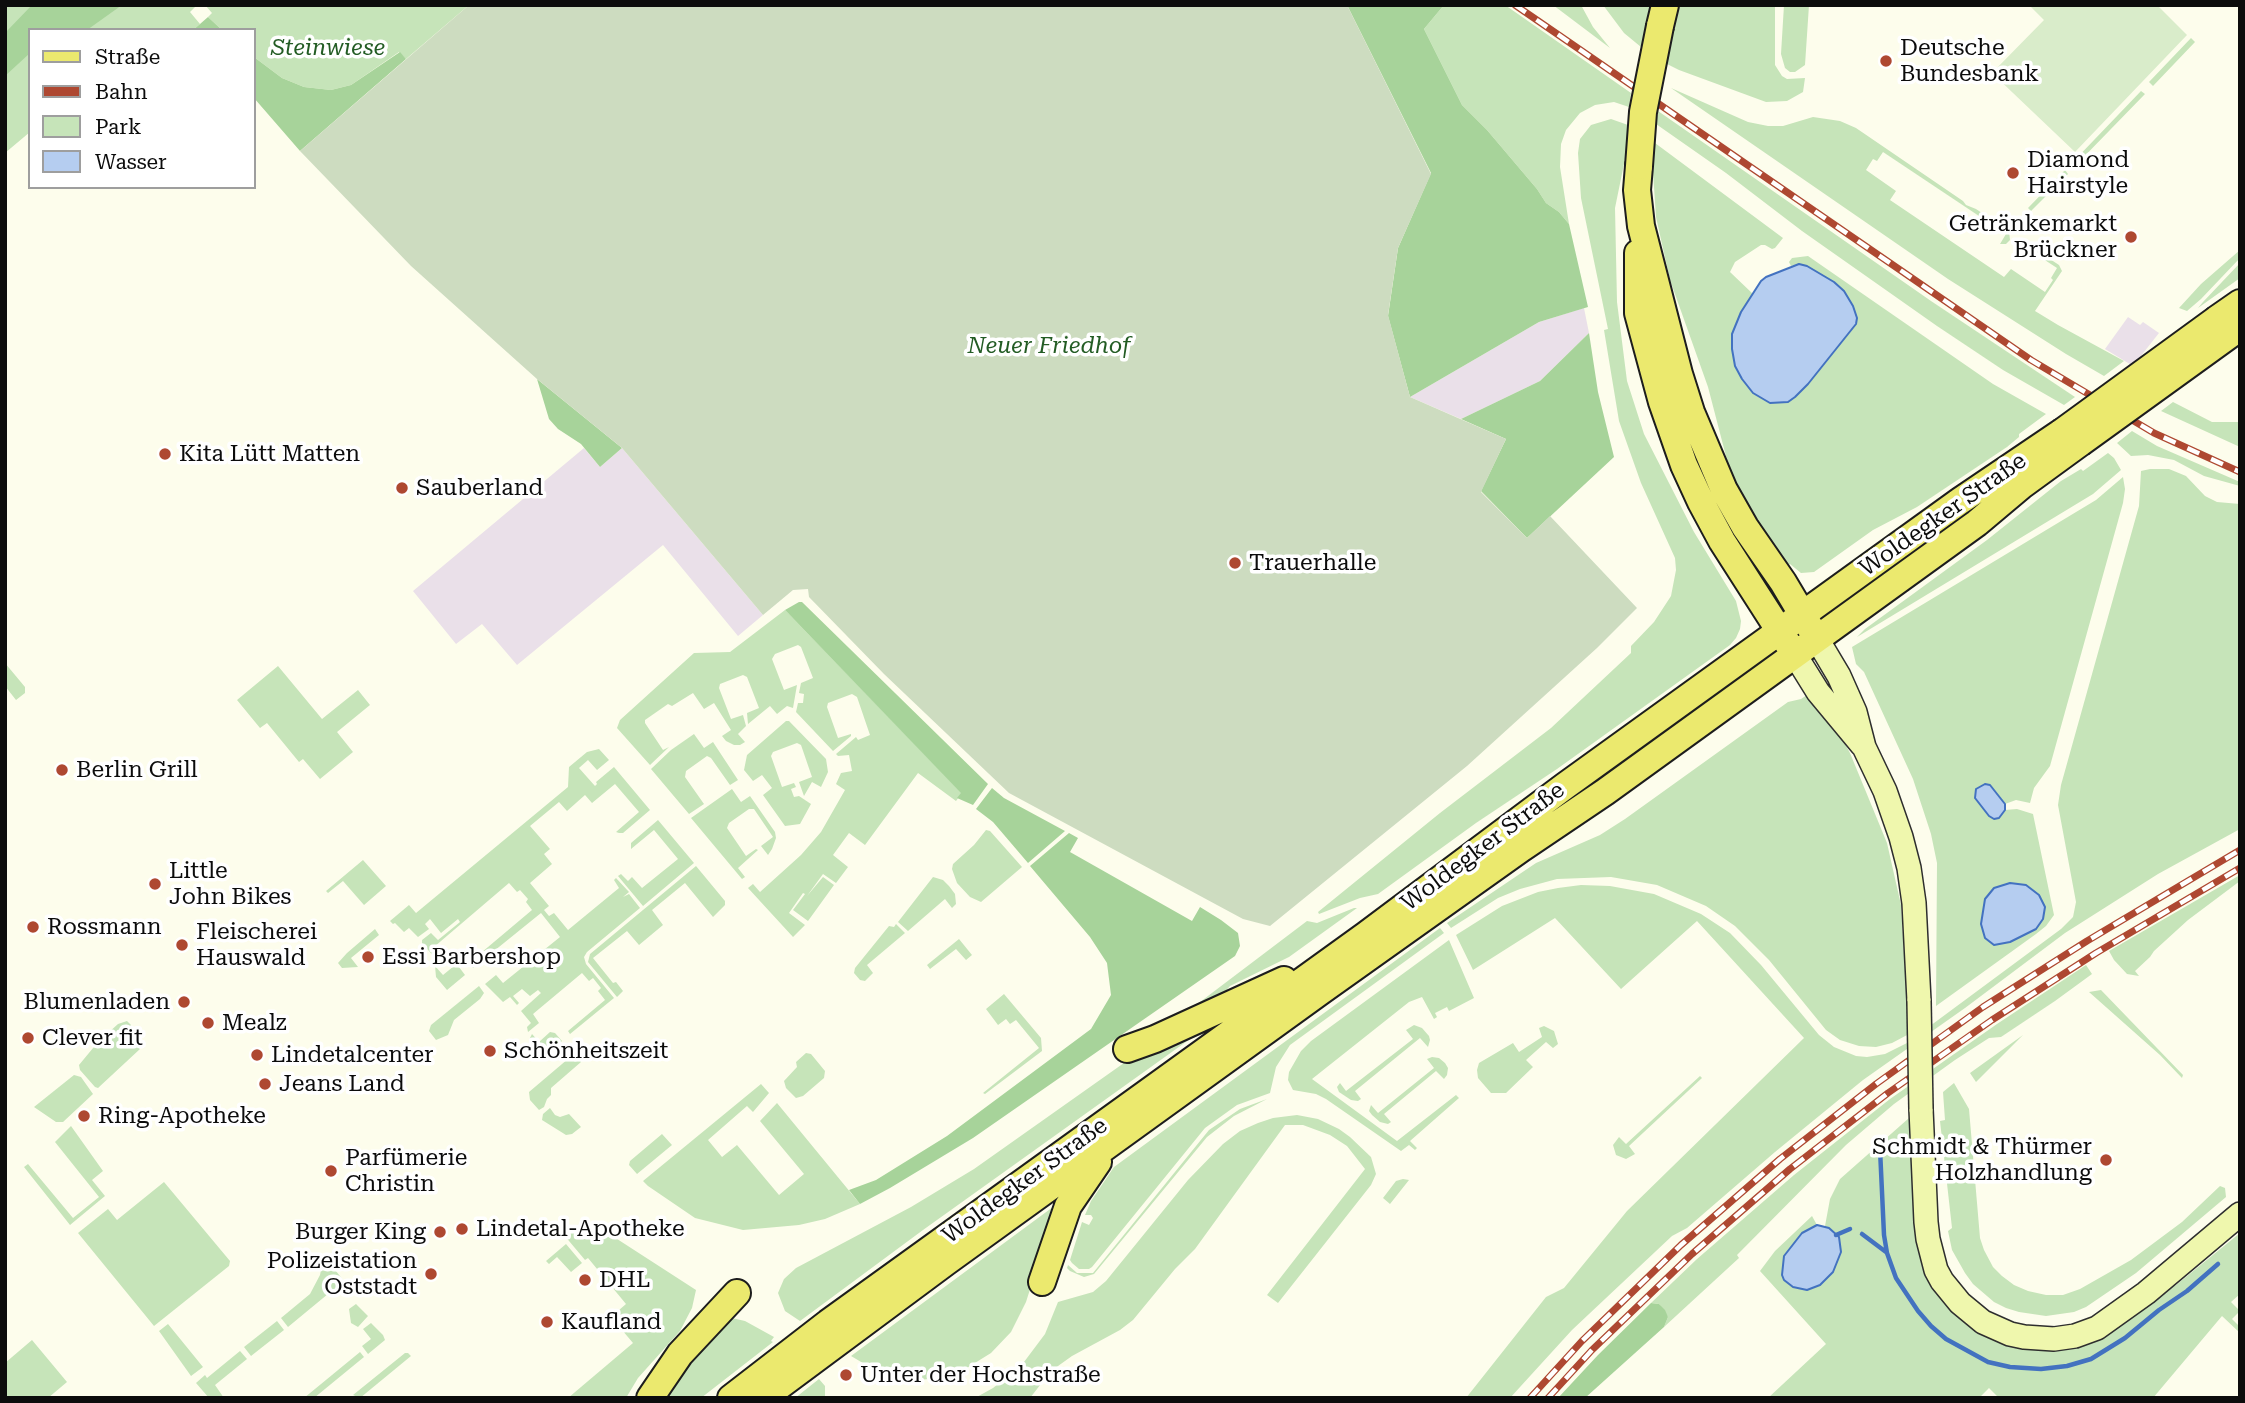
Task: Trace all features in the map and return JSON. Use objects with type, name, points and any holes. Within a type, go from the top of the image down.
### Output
[{"type":"main road","points":[[1663,16],[1643,112],[1637,190],[1641,226],[1679,374],[1707,454],[1745,527],[1839,676],[1855,712],[1864,747],[1885,791],[1901,837],[1914,903],[1926,1222],[1930,1248],[1942,1282],[1960,1303],[1983,1322],[2010,1334],[2054,1339],[2075,1336],[2097,1328],[2146,1293],[2240,1214]]},
{"type":"main road","points":[[1641,226],[1637,267],[1638,313],[1662,402],[1684,465],[1723,541],[1818,692],[1864,747]]},
{"type":"main road","name":"Woldegker Straße","points":[[732,1398],[793,1362],[1565,786],[1960,501],[2071,437],[2231,326],[2240,303]]},
{"type":"main road","name":"Woldegker Straße","points":[[836,1330],[1111,1144],[1978,523],[2071,437]]},
{"type":"main road","points":[[1127,1049],[1177,1029],[1342,952]]},
{"type":"main road","points":[[1042,1282],[1068,1206],[1111,1144]]},
{"type":"main road","points":[[650,1398],[680,1354],[737,1293]]},
{"type":"main road","name":"Woldegker Straße","points":[[763,1398],[793,1362]]},
{"type":"shaded area","points":[[1584,308],[1589,333],[1540,381],[1461,419],[1410,397],[1539,322]]},
{"type":"shaded area","points":[[2128,317],[2140,325],[2143,322],[2159,333],[2133,366],[2105,349]]},
{"type":"shaded area","points":[[584,448],[600,467],[622,448],[763,615],[738,636],[663,545],[517,665],[482,624],[456,644],[413,591]]},
{"type":"green space","points":[[5,5],[197,5],[190,12],[200,24],[195,28],[28,28],[28,134],[5,153]]},
{"type":"green space","points":[[32,5],[122,5],[90,28],[28,28],[28,55],[5,76],[5,33]]},
{"type":"green space","name":"Steinwiese","points":[[205,5],[469,5],[406,59],[399,52],[351,85],[331,90],[304,87],[282,78],[256,58],[256,28],[220,28],[208,17],[212,13]]},
{"type":"green space","name":"Neuer Friedhof","points":[[469,5],[1347,5],[1431,174],[1398,248],[1388,315],[1410,397],[1506,439],[1481,492],[1527,538],[1550,516],[1637,608],[1467,766],[1270,926],[1243,919],[1009,793],[884,674],[809,597],[808,589],[793,590],[763,615],[622,448],[537,379],[411,266],[300,151]]},
{"type":"green space","points":[[1347,5],[1444,5],[1424,29],[1462,105],[1487,130],[1546,203],[1559,212],[1569,224],[1588,307],[1539,322],[1410,397],[1388,316],[1398,248],[1431,173]]},
{"type":"green space","points":[[1444,5],[1505,5],[1631,93],[1629,107],[1614,102],[1595,105],[1580,113],[1566,130],[1561,144],[1560,167],[1569,224],[1559,212],[1546,203],[1487,130],[1462,105],[1424,29]]},
{"type":"green space","points":[[1553,5],[1581,5],[1593,27],[1610,48]]},
{"type":"green space","points":[[1603,5],[1652,5],[1641,47],[1624,33]]},
{"type":"green space","points":[[1678,5],[1775,5],[1775,65],[1787,79],[1805,78],[1803,92],[1787,101],[1766,102],[1665,63]]},
{"type":"green space","points":[[1784,5],[1809,5],[1805,65],[1795,72],[1785,68],[1781,54]]},
{"type":"green space","points":[[2029,5],[2157,5],[2187,35],[2075,152],[1992,73],[2044,20]]},
{"type":"green space","points":[[208,17],[220,28],[195,28]]},
{"type":"green space","points":[[2191,38],[2195,42],[2153,86],[2149,82]]},
{"type":"green space","points":[[400,52],[406,59],[300,151],[256,100],[256,58],[282,78],[304,87],[331,90],[351,85]]},
{"type":"green space","points":[[1671,88],[1748,122],[1783,126],[1813,117],[1840,121],[1856,128],[1966,205],[2009,231],[2010,240],[2006,244],[2000,244],[2006,234],[1883,152],[1877,161],[1873,159],[1866,170],[1896,191],[1890,200],[2004,277],[2011,269],[2045,292],[2053,280],[2051,278],[2057,268],[2028,249],[2021,258],[2018,247],[2024,242],[2059,265],[2062,271],[2035,311],[2124,361],[2104,376],[2066,354],[1948,279]]},
{"type":"green space","points":[[2141,91],[2145,94],[2074,167],[2071,164]]},
{"type":"green space","points":[[1658,111],[1931,301],[2075,397],[2064,405],[2003,370],[1937,326],[1656,124]]},
{"type":"green space","points":[[1611,119],[1628,125],[1625,159],[1615,208],[1617,302],[1627,381],[1644,434],[1694,532],[1736,601],[1741,621],[1740,629],[1730,645],[1378,894],[1319,914],[1318,912],[1440,813],[1551,728],[1631,653],[1631,646],[1654,622],[1671,596],[1676,570],[1675,558],[1641,483],[1619,421],[1604,330],[1608,329],[1581,198],[1578,153],[1580,139],[1591,125]]},
{"type":"green space","points":[[1655,143],[1783,238],[1772,249],[1761,245],[1735,262],[1730,272],[1753,294],[1741,312],[1735,366],[1753,393],[1799,264],[1791,266],[1789,262],[1792,258],[1808,256],[1993,384],[2046,414],[2019,434],[2007,447],[1917,507],[1873,530],[1814,572],[1801,573],[1790,564],[1782,571],[1734,487],[1708,387],[1670,280],[1656,217],[1653,172]]},
{"type":"green space","points":[[2065,170],[2068,174],[2031,211],[2028,208]]},
{"type":"green space","points":[[2240,250],[2240,258],[2201,299],[2187,311],[2179,308],[2201,284]]},
{"type":"green space","points":[[2240,263],[2240,278],[2198,308],[2203,302]]},
{"type":"green space","points":[[1589,333],[1598,392],[1614,457],[1527,538],[1481,491],[1506,439],[1461,419],[1540,381]]},
{"type":"green space","points":[[537,379],[622,448],[600,467],[581,444],[558,429],[549,419]]},
{"type":"green space","points":[[2173,402],[2212,422],[2240,422],[2240,447],[2161,411]]},
{"type":"green space","points":[[2132,431],[2157,446],[2240,482],[2240,486],[2204,476],[2174,460],[2148,455],[2131,456],[2117,443]]},
{"type":"green space","points":[[2108,453],[2121,470],[2093,494],[1857,637],[2061,481],[2081,469],[2083,471]]},
{"type":"green space","points":[[2169,469],[2186,476],[2205,496],[2217,502],[2240,504],[2240,829],[2158,874],[2065,933],[1863,1080],[1687,1228],[1672,1236],[1572,1330],[1510,1398],[1466,1398],[1546,1297],[1564,1288],[1627,1211],[1804,1038],[1697,921],[1621,989],[1555,918],[1473,970],[1456,935],[1502,906],[1538,892],[1581,885],[1610,886],[1654,894],[1701,914],[1730,933],[1761,965],[1819,1035],[1834,1047],[1856,1056],[1867,1057],[1885,1054],[1907,1043],[2061,929],[2073,917],[2076,902],[2058,805],[2061,785],[2139,506],[2141,471]]},
{"type":"green space","points":[[2123,477],[2123,503],[2050,766],[2034,788],[2030,803],[2016,800],[2005,804],[1990,786],[1999,818],[2005,810],[2017,809],[2033,814],[2054,915],[2036,934],[1936,1006],[1937,863],[1931,834],[1913,779],[1864,672],[1856,664],[1852,647],[2096,500]]},
{"type":"green space","points":[[799,602],[988,784],[973,805],[957,798],[961,793],[785,610]]},
{"type":"green space","points":[[785,610],[962,793],[956,801],[918,773],[865,845],[849,833],[833,855],[848,867],[836,883],[823,874],[807,896],[823,877],[834,885],[808,921],[793,910],[805,894],[803,893],[789,913],[805,925],[793,937],[748,888],[753,884],[760,892],[801,855],[821,832],[845,790],[836,784],[841,773],[852,771],[849,755],[836,754],[856,737],[858,740],[870,735],[857,697],[852,694],[828,703],[838,738],[851,734],[833,751],[796,712],[798,703],[803,703],[804,694],[799,693],[801,683],[813,678],[798,645],[775,654],[772,659],[784,690],[797,685],[793,708],[787,706],[777,714],[770,706],[748,724],[747,713],[759,708],[747,677],[743,675],[720,684],[719,688],[731,719],[743,715],[746,726],[738,734],[745,742],[740,745],[726,741],[722,736],[731,730],[714,703],[704,709],[693,693],[672,706],[668,704],[645,720],[663,750],[669,747],[650,765],[617,728],[620,720],[694,653],[730,652]]},
{"type":"green space","points":[[5,663],[25,687],[25,693],[16,700],[5,686]]},
{"type":"green space","points":[[278,666],[322,719],[358,690],[370,705],[337,732],[353,752],[320,779],[303,759],[299,762],[267,723],[260,728],[237,700]]},
{"type":"green space","points":[[1810,693],[1833,722],[1850,753],[1887,843],[1901,905],[1909,1034],[1892,1043],[1876,1047],[1859,1046],[1840,1040],[1826,1030],[1769,960],[1735,926],[1706,906],[1657,885],[1611,877],[1557,879],[1498,898],[1451,928],[1447,923],[1536,863],[1600,835],[1788,702],[1801,699]]},
{"type":"green space","points":[[786,721],[826,759],[828,772],[821,787],[812,782],[804,796],[799,782],[812,777],[801,745],[797,743],[773,752],[771,756],[782,787],[794,783],[796,787],[791,789],[794,797],[799,796],[811,804],[800,824],[785,826],[763,795],[772,788],[762,775],[753,781],[744,770],[747,755]]},
{"type":"green space","points":[[694,734],[704,748],[713,742],[738,780],[730,785],[707,756],[686,771],[685,777],[704,804],[689,814],[651,769],[671,750]]},
{"type":"green space","points":[[599,749],[609,760],[597,770],[588,760],[579,768],[595,786],[596,782],[614,767],[650,810],[623,833],[619,833],[616,832],[639,812],[615,784],[592,803],[585,795],[567,811],[559,802],[530,826],[550,849],[544,854],[552,864],[530,883],[549,906],[544,910],[549,916],[554,913],[568,930],[619,888],[614,880],[616,878],[629,892],[623,897],[629,894],[640,908],[584,957],[586,964],[614,998],[570,1034],[568,1031],[605,1000],[598,991],[601,988],[593,978],[589,981],[582,973],[533,1014],[539,1023],[528,1032],[527,1027],[531,1023],[521,1011],[541,993],[538,990],[530,996],[522,989],[513,996],[519,1003],[517,1005],[510,997],[503,1002],[485,984],[496,975],[503,983],[560,937],[541,913],[473,968],[469,963],[532,910],[526,902],[528,899],[520,890],[517,892],[509,883],[434,947],[440,955],[436,959],[422,940],[431,933],[438,940],[460,922],[458,919],[441,933],[430,919],[425,924],[429,929],[418,937],[409,928],[404,932],[390,921],[409,905],[416,913],[568,787],[569,767],[587,752]]},
{"type":"green space","points":[[992,788],[1004,798],[1065,831],[1028,863],[993,822],[976,809]]},
{"type":"green space","points":[[732,789],[741,802],[750,796],[775,832],[776,838],[768,855],[761,846],[773,837],[754,809],[749,809],[729,823],[727,828],[746,856],[758,850],[738,868],[745,877],[742,879],[691,818]]},
{"type":"green space","points":[[658,820],[694,863],[643,906],[618,876],[621,874],[628,881],[632,877],[642,888],[678,859],[654,830],[631,849],[631,843]]},
{"type":"green space","points":[[986,830],[990,831],[1022,867],[981,902],[970,897],[957,883],[952,869],[953,864]]},
{"type":"green space","points":[[1069,833],[1078,838],[1070,852],[1192,921],[1200,907],[1221,920],[1238,933],[1240,946],[1235,956],[973,1138],[860,1204],[849,1190],[876,1180],[947,1136],[1091,1029],[1111,995],[1107,963],[1090,937],[1030,866]]},
{"type":"green space","points":[[363,860],[386,886],[364,905],[343,881],[328,893],[326,891]]},
{"type":"green space","points":[[696,866],[725,901],[725,905],[713,917],[685,883],[652,910],[663,925],[639,945],[627,931],[593,958],[623,991],[617,997],[588,962],[590,954]]},
{"type":"green space","points":[[2240,875],[2240,881],[2188,920],[2154,951],[2135,971],[2139,976],[2127,974],[2114,960],[2109,951]]},
{"type":"green space","points":[[933,877],[943,880],[949,886],[955,894],[956,904],[952,908],[945,899],[908,931],[898,922]]},
{"type":"green space","points":[[1357,908],[1289,957],[1230,986],[1222,995],[1163,1030],[1307,921],[1317,923]]},
{"type":"green space","points":[[896,924],[905,933],[867,965],[873,973],[865,981],[860,980],[854,973],[855,968],[889,926],[894,927]]},
{"type":"green space","points":[[1440,928],[1444,933],[1290,1045],[1276,1067],[1270,1093],[1237,1105],[1205,1128],[1092,1267],[1079,1269],[1072,1263],[1070,1260],[1082,1222],[1089,1225],[1093,1218],[1091,1215],[1085,1215],[1091,1201],[1114,1167]]},
{"type":"green space","points":[[375,929],[379,935],[351,958],[358,967],[342,968],[338,963]]},
{"type":"green space","points":[[959,939],[972,955],[966,960],[956,949],[930,969],[927,965]]},
{"type":"green space","points":[[1449,940],[1474,998],[1449,1011],[1447,1007],[1435,1013],[1437,1017],[1434,1019],[1422,997],[1409,1002],[1312,1079],[1397,1141],[1456,1095],[1459,1098],[1410,1141],[1417,1148],[1415,1150],[1409,1145],[1401,1151],[1326,1099],[1316,1094],[1293,1090],[1288,1080],[1289,1072],[1301,1051],[1311,1041]]},
{"type":"green space","points":[[2086,965],[2092,974],[2001,1037],[1989,1038],[1955,1060],[1894,1104],[1846,1145],[1737,1255],[1739,1258],[1664,1327],[1668,1317],[1659,1304],[1651,1303],[1697,1259],[1794,1175],[1890,1099]]},
{"type":"green space","points":[[435,966],[443,975],[454,966],[459,967],[465,975],[447,990],[436,977]]},
{"type":"green space","points":[[479,986],[484,993],[480,999],[454,1020],[448,1035],[436,1040],[429,1031],[431,1025]]},
{"type":"green space","points":[[2101,990],[2183,1075],[2182,1078],[2089,992]]},
{"type":"green space","points":[[1004,994],[1041,1038],[1042,1051],[985,1094],[983,1093],[1039,1048],[1016,1020],[1010,1024],[1006,1019],[998,1025],[986,1009]]},
{"type":"green space","points":[[1218,1019],[800,1321],[785,1311],[778,1293],[784,1279],[796,1268],[911,1207],[974,1169],[1131,1058]]},
{"type":"green space","points":[[127,1021],[131,1025],[133,1040],[140,1049],[98,1088],[95,1087],[80,1070],[79,1065],[98,1042],[118,1024]]},
{"type":"green space","points":[[1414,1025],[1422,1028],[1429,1036],[1428,1047],[1420,1038],[1355,1091],[1361,1099],[1358,1101],[1339,1092],[1337,1087],[1340,1083],[1346,1091],[1413,1039],[1406,1030]]},
{"type":"green space","points":[[1544,1026],[1554,1031],[1558,1044],[1553,1048],[1546,1042],[1526,1060],[1533,1067],[1506,1093],[1491,1093],[1478,1078],[1479,1063],[1513,1043],[1519,1052],[1542,1037],[1539,1028]]},
{"type":"green space","points":[[550,1032],[555,1033],[562,1041],[545,1055],[530,1038],[532,1034],[539,1042]]},
{"type":"green space","points":[[2023,1035],[1976,1082],[1970,1073]]},
{"type":"green space","points":[[575,1053],[581,1062],[551,1088],[551,1095],[539,1110],[530,1100],[529,1092]]},
{"type":"green space","points":[[806,1053],[811,1054],[825,1071],[824,1078],[803,1096],[796,1098],[786,1088],[784,1081],[797,1067],[796,1062]]},
{"type":"green space","points":[[1439,1058],[1448,1068],[1444,1079],[1436,1071],[1384,1114],[1391,1122],[1388,1124],[1380,1122],[1372,1115],[1369,1111],[1371,1105],[1378,1113],[1434,1068],[1427,1059]]},
{"type":"green space","points":[[74,1075],[81,1077],[93,1094],[63,1122],[56,1122],[34,1107]]},
{"type":"green space","points":[[1700,1076],[1702,1078],[1629,1146],[1635,1154],[1626,1159],[1616,1155],[1613,1145],[1619,1137],[1626,1144]]},
{"type":"green space","points":[[1954,1083],[1969,1109],[1980,1238],[1984,1250],[1993,1267],[2002,1276],[2028,1291],[2063,1295],[2080,1289],[2131,1260],[2182,1222],[2220,1186],[2225,1188],[2226,1197],[2136,1273],[2086,1307],[2074,1312],[2046,1316],[2006,1308],[1994,1302],[1973,1284],[1952,1250],[1948,1231],[1952,1228],[1940,1121],[1945,1120],[1943,1092]]},
{"type":"green space","points":[[761,1084],[769,1093],[753,1112],[747,1106],[708,1140],[722,1157],[737,1145],[779,1195],[804,1174],[760,1121],[777,1103],[860,1204],[825,1219],[799,1225],[743,1230],[695,1218],[643,1181]]},
{"type":"green space","points":[[1267,1099],[1234,1116],[1207,1137],[1094,1274],[1084,1277],[1067,1268],[1068,1265],[1077,1273],[1093,1273],[1209,1130],[1240,1109]]},
{"type":"green space","points":[[550,1108],[560,1117],[569,1114],[581,1127],[566,1135],[542,1120],[543,1114]]},
{"type":"green space","points":[[1297,1115],[1318,1119],[1350,1137],[1371,1157],[1376,1174],[1371,1185],[1278,1303],[1267,1295],[1365,1169],[1347,1146],[1330,1135],[1303,1125],[1285,1125],[1195,1249],[1133,1320],[1051,1371],[1030,1398],[975,1398],[1021,1366],[1045,1334],[1058,1302],[1093,1292],[1106,1281],[1188,1180],[1223,1144],[1240,1131],[1258,1123]]},
{"type":"green space","points":[[1909,1118],[1916,1223],[1923,1260],[2021,1347],[2056,1350],[2176,1285],[2240,1233],[2240,1294],[2231,1302],[2240,1311],[2232,1319],[2240,1327],[2240,1333],[2222,1316],[2153,1398],[1999,1398],[1989,1388],[1979,1398],[1768,1398],[1826,1344],[1760,1271],[1775,1251],[1812,1216],[1817,1225],[1802,1233],[1784,1256],[1782,1275],[1793,1287],[1807,1290],[1833,1272],[1841,1252],[1829,1228],[1825,1226],[1830,1199],[1840,1179]]},
{"type":"green space","points":[[71,1126],[103,1171],[92,1180],[105,1196],[70,1225],[24,1167],[28,1164],[73,1218],[99,1197],[55,1142]]},
{"type":"green space","points":[[662,1134],[672,1145],[637,1174],[629,1165],[630,1161]]},
{"type":"green space","points":[[1409,1180],[1390,1204],[1383,1198],[1396,1181]]},
{"type":"green space","points":[[164,1182],[230,1261],[229,1266],[154,1326],[78,1233],[108,1209],[117,1220]]},
{"type":"green space","points":[[1057,1204],[1026,1302],[1011,1332],[991,1353],[948,1377],[919,1380],[873,1369],[851,1356]]},
{"type":"green space","points":[[579,1226],[597,1226],[696,1290],[692,1308],[680,1331],[638,1378],[626,1398],[568,1398],[633,1343],[611,1317],[626,1304],[588,1258],[585,1260],[564,1235]]},
{"type":"green space","points":[[566,1244],[582,1263],[571,1272],[557,1257],[549,1264],[546,1261]]},
{"type":"green space","points":[[322,1265],[332,1266],[347,1285],[347,1289],[340,1295],[334,1289],[288,1327],[281,1318],[310,1294]]},
{"type":"green space","points":[[1651,1303],[1659,1304],[1665,1310],[1668,1317],[1664,1327],[1585,1398],[1558,1398],[1598,1355]]},
{"type":"green space","points":[[356,1304],[368,1316],[358,1327],[351,1323],[349,1309]]},
{"type":"green space","points":[[732,1318],[745,1321],[774,1337],[771,1341],[773,1342],[701,1398],[659,1398],[670,1380]]},
{"type":"green space","points":[[277,1321],[284,1330],[251,1356],[244,1347]]},
{"type":"green space","points":[[371,1323],[385,1340],[368,1354],[362,1346],[371,1339],[363,1329]]},
{"type":"green space","points":[[168,1324],[203,1367],[191,1376],[159,1331]]},
{"type":"green space","points":[[32,1340],[67,1382],[48,1398],[5,1398],[5,1363]]},
{"type":"green space","points":[[240,1351],[247,1359],[215,1385],[224,1398],[209,1398],[196,1383],[205,1375],[207,1378]]},
{"type":"green space","points":[[360,1352],[364,1357],[314,1398],[304,1398]]},
{"type":"green space","points":[[405,1353],[411,1356],[360,1398],[353,1395]]},
{"type":"green space","points":[[819,1379],[825,1386],[825,1398],[795,1398]]},
{"type":"water","points":[[1799,264],[1834,282],[1844,291],[1853,306],[1856,324],[1795,397],[1788,402],[1770,403],[1753,393],[1742,379],[1735,366],[1732,334],[1741,312],[1761,281]]},
{"type":"water","points":[[1985,784],[1990,785],[2005,804],[2005,810],[1999,818],[1989,816],[1975,798],[1976,789]]},
{"type":"water","points":[[2010,883],[2026,885],[2039,895],[2045,907],[2043,919],[2036,929],[2010,942],[1994,945],[1985,938],[1981,924],[1985,899],[1994,888]]},
{"type":"water","points":[[1817,1225],[1829,1228],[1839,1237],[1841,1252],[1833,1272],[1820,1285],[1807,1290],[1793,1287],[1782,1275],[1784,1256],[1802,1233]]},
{"type":"waterway","points":[[1880,1149],[1884,1235],[1896,1278],[1931,1326],[1946,1339],[1988,1362],[2041,1369],[2067,1366],[2091,1359],[2125,1338],[2218,1264]]},
{"type":"waterway","points":[[1836,1235],[1850,1229]]},
{"type":"waterway","points":[[1862,1234],[1886,1252]]},
{"type":"railway","points":[[1515,5],[2031,360],[2154,433],[2240,472]]},
{"type":"railway","points":[[1530,1398],[1582,1341],[1681,1245],[1780,1159],[1876,1084],[1983,1007],[2087,941],[2240,850]]},
{"type":"railway","points":[[1548,1398],[1592,1350],[1692,1254],[1790,1169],[1888,1093],[1992,1020],[2096,953],[2240,868]]},
{"type":"place","name":"Deutsche Bundesbank","points":[[1886,61]]},
{"type":"place","name":"Diamond Hairstyle","points":[[2013,173]]},
{"type":"place","name":"Getränkemarkt Brückner","points":[[2131,237]]},
{"type":"place","name":"Kita Lütt Matten","points":[[165,454]]},
{"type":"place","name":"Sauberland","points":[[402,488]]},
{"type":"place","name":"Trauerhalle","points":[[1235,563]]},
{"type":"place","name":"Berlin Grill","points":[[62,770]]},
{"type":"place","name":"Little John Bikes","points":[[155,884]]},
{"type":"place","name":"Rossmann","points":[[33,927]]},
{"type":"place","name":"Fleischerei Hauswald","points":[[182,945]]},
{"type":"place","name":"Essi Barbershop","points":[[368,957]]},
{"type":"place","name":"Blumenladen","points":[[184,1002]]},
{"type":"place","name":"Mealz","points":[[208,1023]]},
{"type":"place","name":"Clever fit","points":[[28,1038]]},
{"type":"place","name":"Schönheitszeit","points":[[490,1051]]},
{"type":"place","name":"Lindetalcenter","points":[[257,1055]]},
{"type":"place","name":"Jeans Land","points":[[265,1084]]},
{"type":"place","name":"Ring-Apotheke","points":[[84,1116]]},
{"type":"place","name":"Schmidt & Thürmer Holzhandlung","points":[[2106,1160]]},
{"type":"place","name":"Parfümerie Christin","points":[[331,1171]]},
{"type":"place","name":"Lindetal-Apotheke","points":[[462,1229]]},
{"type":"place","name":"Burger King","points":[[440,1232]]},
{"type":"place","name":"Polizeistation Oststadt","points":[[431,1274]]},
{"type":"place","name":"DHL","points":[[585,1280]]},
{"type":"place","name":"Kaufland","points":[[547,1322]]},
{"type":"place","name":"Unter der Hochstraße","points":[[846,1375]]}]
